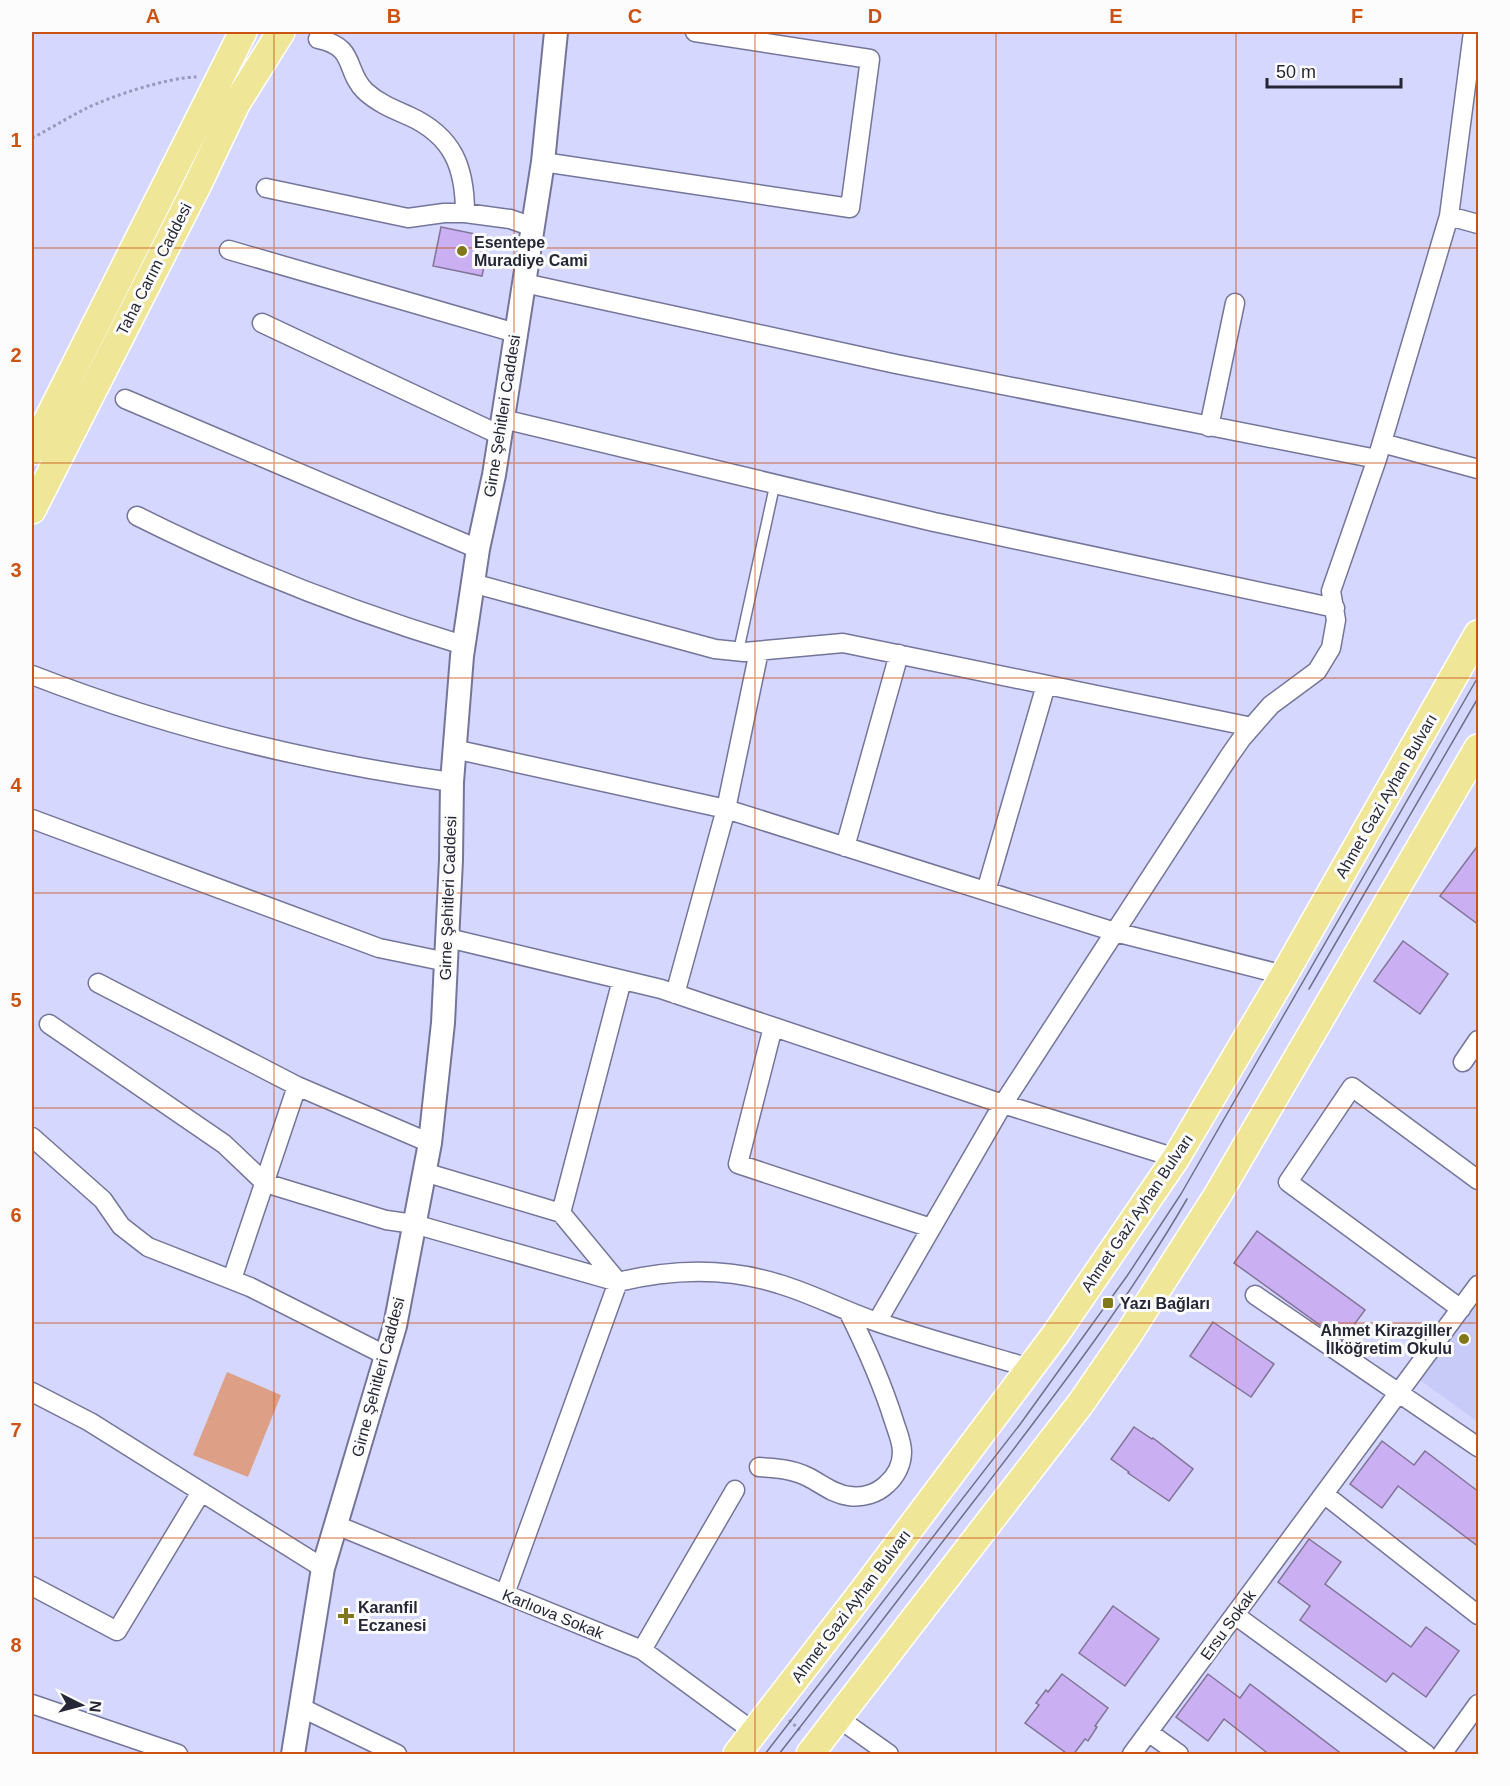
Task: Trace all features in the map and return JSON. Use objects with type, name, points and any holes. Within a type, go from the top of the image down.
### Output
[{"type":"main road","name":"Taha Carım Caddesi","points":[[32,451],[243,32]]},
{"type":"main road","name":"Taha Carım Caddesi","points":[[32,510],[198,184],[236,104],[281,32]]},
{"type":"main road","name":"Ahmet Gazi Ayhan Bulvarı","points":[[737,1755],[1030,1368],[1176,1158],[1284,975],[1479,634]]},
{"type":"main road","points":[[814,1750],[1081,1402],[1134,1325],[1217,1197],[1479,748]]},
{"type":"street","name":"Girne Şehitleri Caddesi","points":[[293,1755],[323,1568],[395,1326],[430,1143],[447,962],[452,782],[463,645],[501,427],[543,162],[556,32]]},
{"type":"street","points":[[543,162],[850,208],[870,59],[695,32]]},
{"type":"street","points":[[877,1322],[1003,1104],[1230,755],[1252,727],[1286,693],[1317,671],[1331,648],[1335,608],[1331,591],[1380,451],[1449,216],[1473,32]]},
{"type":"street","points":[[318,39],[335,45],[343,51],[352,65],[358,82],[372,96],[393,110],[430,128],[447,144],[460,167],[465,195],[465,213]]},
{"type":"street","points":[[266,188],[408,218],[444,213],[465,213],[494,216],[533,227]]},
{"type":"street","points":[[1449,216],[1479,224]]},
{"type":"street","points":[[229,250],[516,333]]},
{"type":"street","points":[[524,283],[885,362],[1209,427],[1380,451],[1479,469]]},
{"type":"street","points":[[1209,427],[1235,303]]},
{"type":"street","points":[[262,323],[501,427],[775,484],[946,524],[1335,608]]},
{"type":"street","points":[[125,399],[478,549]]},
{"type":"street","points":[[137,516],[232,562],[281,582],[361,613],[463,645]]},
{"type":"street","points":[[472,583],[715,649],[751,652],[843,643],[1252,727]]},
{"type":"street","points":[[675,994],[726,809],[751,652]]},
{"type":"street","points":[[845,847],[899,654]]},
{"type":"street","points":[[32,675],[127,710],[251,746],[340,765],[452,782]]},
{"type":"street","points":[[986,891],[1046,685]]},
{"type":"street","points":[[454,748],[726,809],[1115,932],[1284,975]]},
{"type":"street","points":[[32,819],[379,948],[447,962]]},
{"type":"street","points":[[448,938],[675,994],[1003,1104],[1176,1158]]},
{"type":"street","points":[[561,1213],[622,980]]},
{"type":"street","points":[[98,983],[297,1086],[430,1143]]},
{"type":"street","points":[[49,1024],[224,1144],[265,1183],[386,1220],[414,1224],[618,1282],[689,1271],[735,1274],[781,1284],[877,1322],[1030,1368]]},
{"type":"street","points":[[773,1028],[738,1164],[931,1228]]},
{"type":"street","points":[[1463,1062],[1479,1040]]},
{"type":"street","points":[[232,1279],[297,1086]]},
{"type":"street","points":[[1461,1309],[1288,1182],[1352,1087],[1479,1180]]},
{"type":"street","points":[[32,1137],[103,1200],[121,1226],[133,1236],[164,1255],[232,1279],[387,1356]]},
{"type":"street","points":[[424,1172],[561,1213],[618,1282]]},
{"type":"street","points":[[505,1594],[618,1282]]},
{"type":"street","name":"Ersu Sokak","points":[[1132,1755],[1479,1285]]},
{"type":"street","points":[[1255,1295],[1479,1447]]},
{"type":"street","points":[[759,1467],[790,1470],[838,1494],[848,1496],[877,1492],[895,1475],[901,1459],[900,1441],[880,1379],[848,1311]]},
{"type":"street","points":[[32,1392],[90,1422],[323,1568]]},
{"type":"street","points":[[642,1650],[735,1490]]},
{"type":"street","points":[[32,1586],[117,1631],[201,1492]]},
{"type":"street","points":[[1324,1494],[1479,1615]]},
{"type":"street","name":"Karlıova Sokak","points":[[336,1525],[642,1650],[754,1732]]},
{"type":"street","points":[[1235,1615],[1426,1755]]},
{"type":"street","points":[[32,1704],[178,1755]]},
{"type":"street","points":[[1442,1755],[1479,1704]]},
{"type":"street","points":[[300,1707],[397,1755]]},
{"type":"street","points":[[838,1718],[890,1755]]},
{"type":"street","points":[[1148,1732],[1179,1755]]},
{"type":"lane","points":[[751,652],[740,644],[775,484]]},
{"type":"path","points":[[32,138],[88,108],[145,87],[182,77],[219,77]]},
{"type":"path","points":[[773,1707],[814,1750]]},
{"type":"shaded area","name":"Ahmet Kirazgiller İlköğretim Okulu","points":[[1478,1298],[1478,1422],[1420,1380]]},
{"type":"shaded area","points":[[227,1372],[281,1395],[248,1477],[193,1455]]},
{"type":"building","name":"Esentepe Muradiye Cami","points":[[441,227],[490,237],[482,276],[433,266]]},
{"type":"building","points":[[1479,844],[1479,925],[1440,896]]},
{"type":"building","points":[[1403,941],[1448,974],[1420,1014],[1374,981]]},
{"type":"building","points":[[1257,1231],[1365,1310],[1342,1341],[1234,1263]]},
{"type":"building","points":[[1213,1322],[1274,1364],[1251,1397],[1190,1356]]},
{"type":"building","points":[[1134,1427],[1153,1438],[1193,1469],[1169,1501],[1111,1459]]},
{"type":"building","points":[[1382,1441],[1414,1465],[1425,1451],[1479,1492],[1479,1547],[1398,1486],[1382,1508],[1350,1484]]},
{"type":"building","points":[[1309,1539],[1341,1562],[1325,1584],[1411,1647],[1426,1627],[1459,1651],[1426,1697],[1393,1673],[1386,1682],[1300,1620],[1310,1606],[1278,1582]]},
{"type":"building","points":[[1113,1606],[1159,1639],[1125,1686],[1079,1653]]},
{"type":"building","points":[[1062,1674],[1108,1708],[1088,1741],[1085,1739],[1073,1755],[1069,1755],[1025,1723],[1039,1705],[1036,1703]]},
{"type":"building","points":[[1208,1674],[1240,1698],[1250,1684],[1343,1755],[1270,1755],[1224,1719],[1208,1741],[1176,1717]]},
{"type":"tram line","points":[[765,1754],[1021,1423],[1127,1276],[1181,1194],[1478,677]]},
{"type":"tram line","points":[[1309,989],[1478,698]]},
{"type":"tram line","points":[[779,1754],[1064,1383],[1116,1311],[1187,1199]]},
{"type":"place","name":"Esentepe Muradiye Cami","points":[[462,251]]},
{"type":"place","name":"Yazı Bağları","points":[[1108,1303]]},
{"type":"place","name":"Ahmet Kirazgiller İlköğretim Okulu","points":[[1464,1339]]},
{"type":"place","name":"Karanfil Eczanesi","points":[[346,1616]]}]
